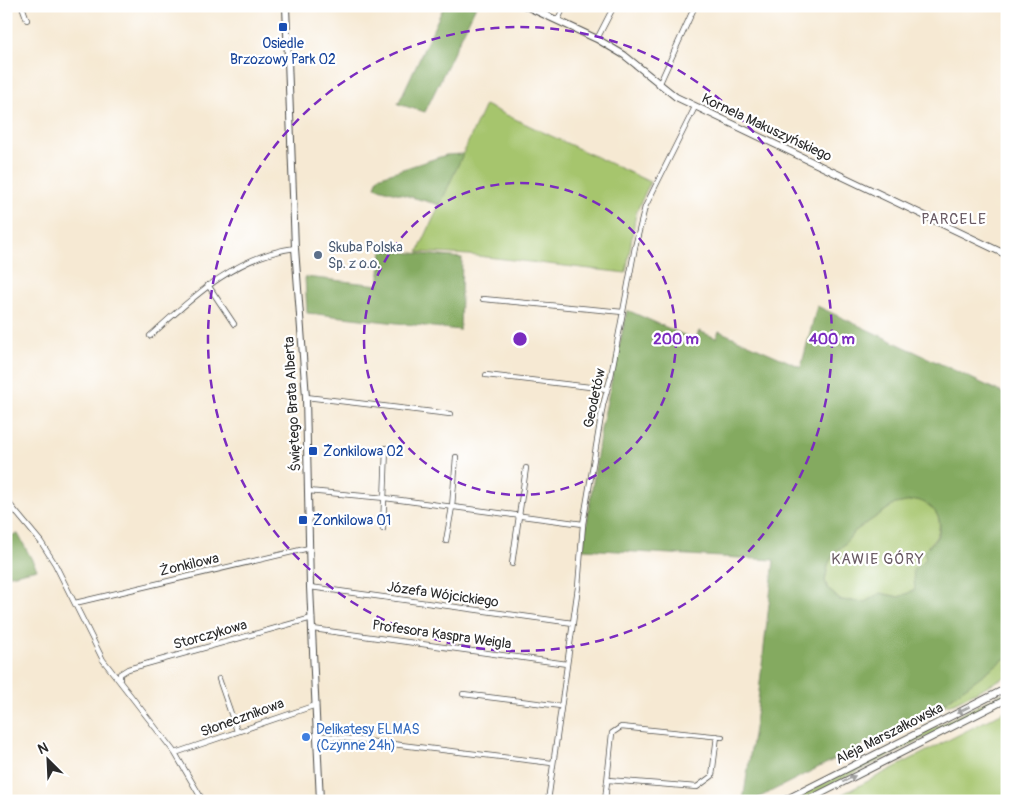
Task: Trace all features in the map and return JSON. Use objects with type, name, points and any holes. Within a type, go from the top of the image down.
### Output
[{"type":"street","points":[[22,6],[27,20]]},
{"type":"street","name":"Świętego Brata Alberta","points":[[286,6],[295,248],[306,397],[310,587],[320,801]]},
{"type":"street","name":"Kornela Makuszyńskiego","points":[[526,6],[598,39],[624,56],[659,85],[695,107],[1007,255]]},
{"type":"street","points":[[558,20],[564,6]]},
{"type":"street","points":[[598,39],[614,6]]},
{"type":"street","points":[[659,85],[695,6]]},
{"type":"street","name":"Geodetów","points":[[548,801],[573,623],[583,524],[606,389],[635,247],[645,207],[695,107]]},
{"type":"street","points":[[150,336],[208,285],[241,264],[295,248]]},
{"type":"street","points":[[208,285],[234,324]]},
{"type":"street","points":[[483,298],[623,312]]},
{"type":"street","points":[[486,375],[606,389]]},
{"type":"street","points":[[306,397],[450,414]]},
{"type":"street","points":[[383,529],[386,448]]},
{"type":"street","points":[[446,541],[452,507],[456,456]]},
{"type":"street","points":[[512,564],[526,468]]},
{"type":"street","points":[[308,491],[385,498],[583,524]]},
{"type":"street","points":[[6,500],[41,542],[55,564],[95,649],[120,679],[175,753],[203,801]]},
{"type":"street","name":"Żonkilowa","points":[[75,603],[310,548]]},
{"type":"street","name":"Józefa Wójcickiego","points":[[310,587],[573,623]]},
{"type":"street","name":"Storczykowa","points":[[120,679],[120,674],[128,669],[312,618]]},
{"type":"street","name":"Profesora Kaspra Weigla","points":[[313,629],[567,664]]},
{"type":"street","points":[[219,680],[237,731]]},
{"type":"street","name":"Aleja Marszałkowska","points":[[783,801],[1007,688]]},
{"type":"street","points":[[463,694],[560,706]]},
{"type":"street","name":"Aleja Marszałkowska","points":[[806,801],[1007,699]]},
{"type":"street","name":"Słonecznikowa","points":[[175,753],[316,705]]},
{"type":"street","points":[[605,801],[612,733],[621,727],[719,736],[712,776],[698,787],[608,780]]},
{"type":"street","points":[[317,735],[552,763]]},
{"type":"green space","points":[[444,6],[476,6],[425,112],[398,104]]},
{"type":"green space","points":[[485,105],[650,182],[636,213],[626,273],[469,255],[418,252]]},
{"type":"green space","points":[[463,154],[440,205],[375,187],[378,177],[446,155]]},
{"type":"green space","points":[[382,250],[462,258],[460,330],[307,313],[305,277],[379,285]]},
{"type":"green space","points":[[817,306],[1007,395],[1007,657],[940,706],[752,801],[743,801],[757,709],[774,560],[583,549],[601,429],[627,310],[695,340],[699,331],[716,338],[719,331],[801,367]],"holes":[[[917,500],[933,509],[940,525],[936,539],[924,551],[926,559],[913,570],[915,590],[899,597],[880,593],[865,602],[840,600],[828,589],[825,581],[828,565],[835,551],[842,547],[855,531],[895,504]]]},
{"type":"green space","points":[[917,500],[932,508],[939,520],[939,527],[933,541],[927,547],[927,559],[915,590],[899,597],[880,593],[865,602],[840,600],[828,589],[825,581],[828,565],[835,551],[842,547],[855,531],[895,504]]},
{"type":"green space","points":[[18,534],[37,569],[6,576],[6,536]]},
{"type":"green space","points":[[1007,657],[1007,676],[954,703],[940,706]]},
{"type":"green space","points":[[1007,691],[1007,696],[799,801],[789,801]]},
{"type":"green space","points":[[1007,710],[1007,801],[829,801]]},
{"type":"place","name":"Osiedle Brzozowy Park 02","points":[[283,27]]},
{"type":"place","name":"Skuba Polska Sp. z o.o.","points":[[318,255]]},
{"type":"place","name":"Żonkilowa 02","points":[[313,451]]},
{"type":"place","name":"Żonkilowa 01","points":[[303,520]]},
{"type":"place","name":"Delikatesy ELMAS (Czynne 24h)","points":[[306,737]]},
{"type":"district","name":"PARCELE","points":[[954,219]]},
{"type":"district","name":"KAWIE GÓRY","points":[[878,559]]}]
